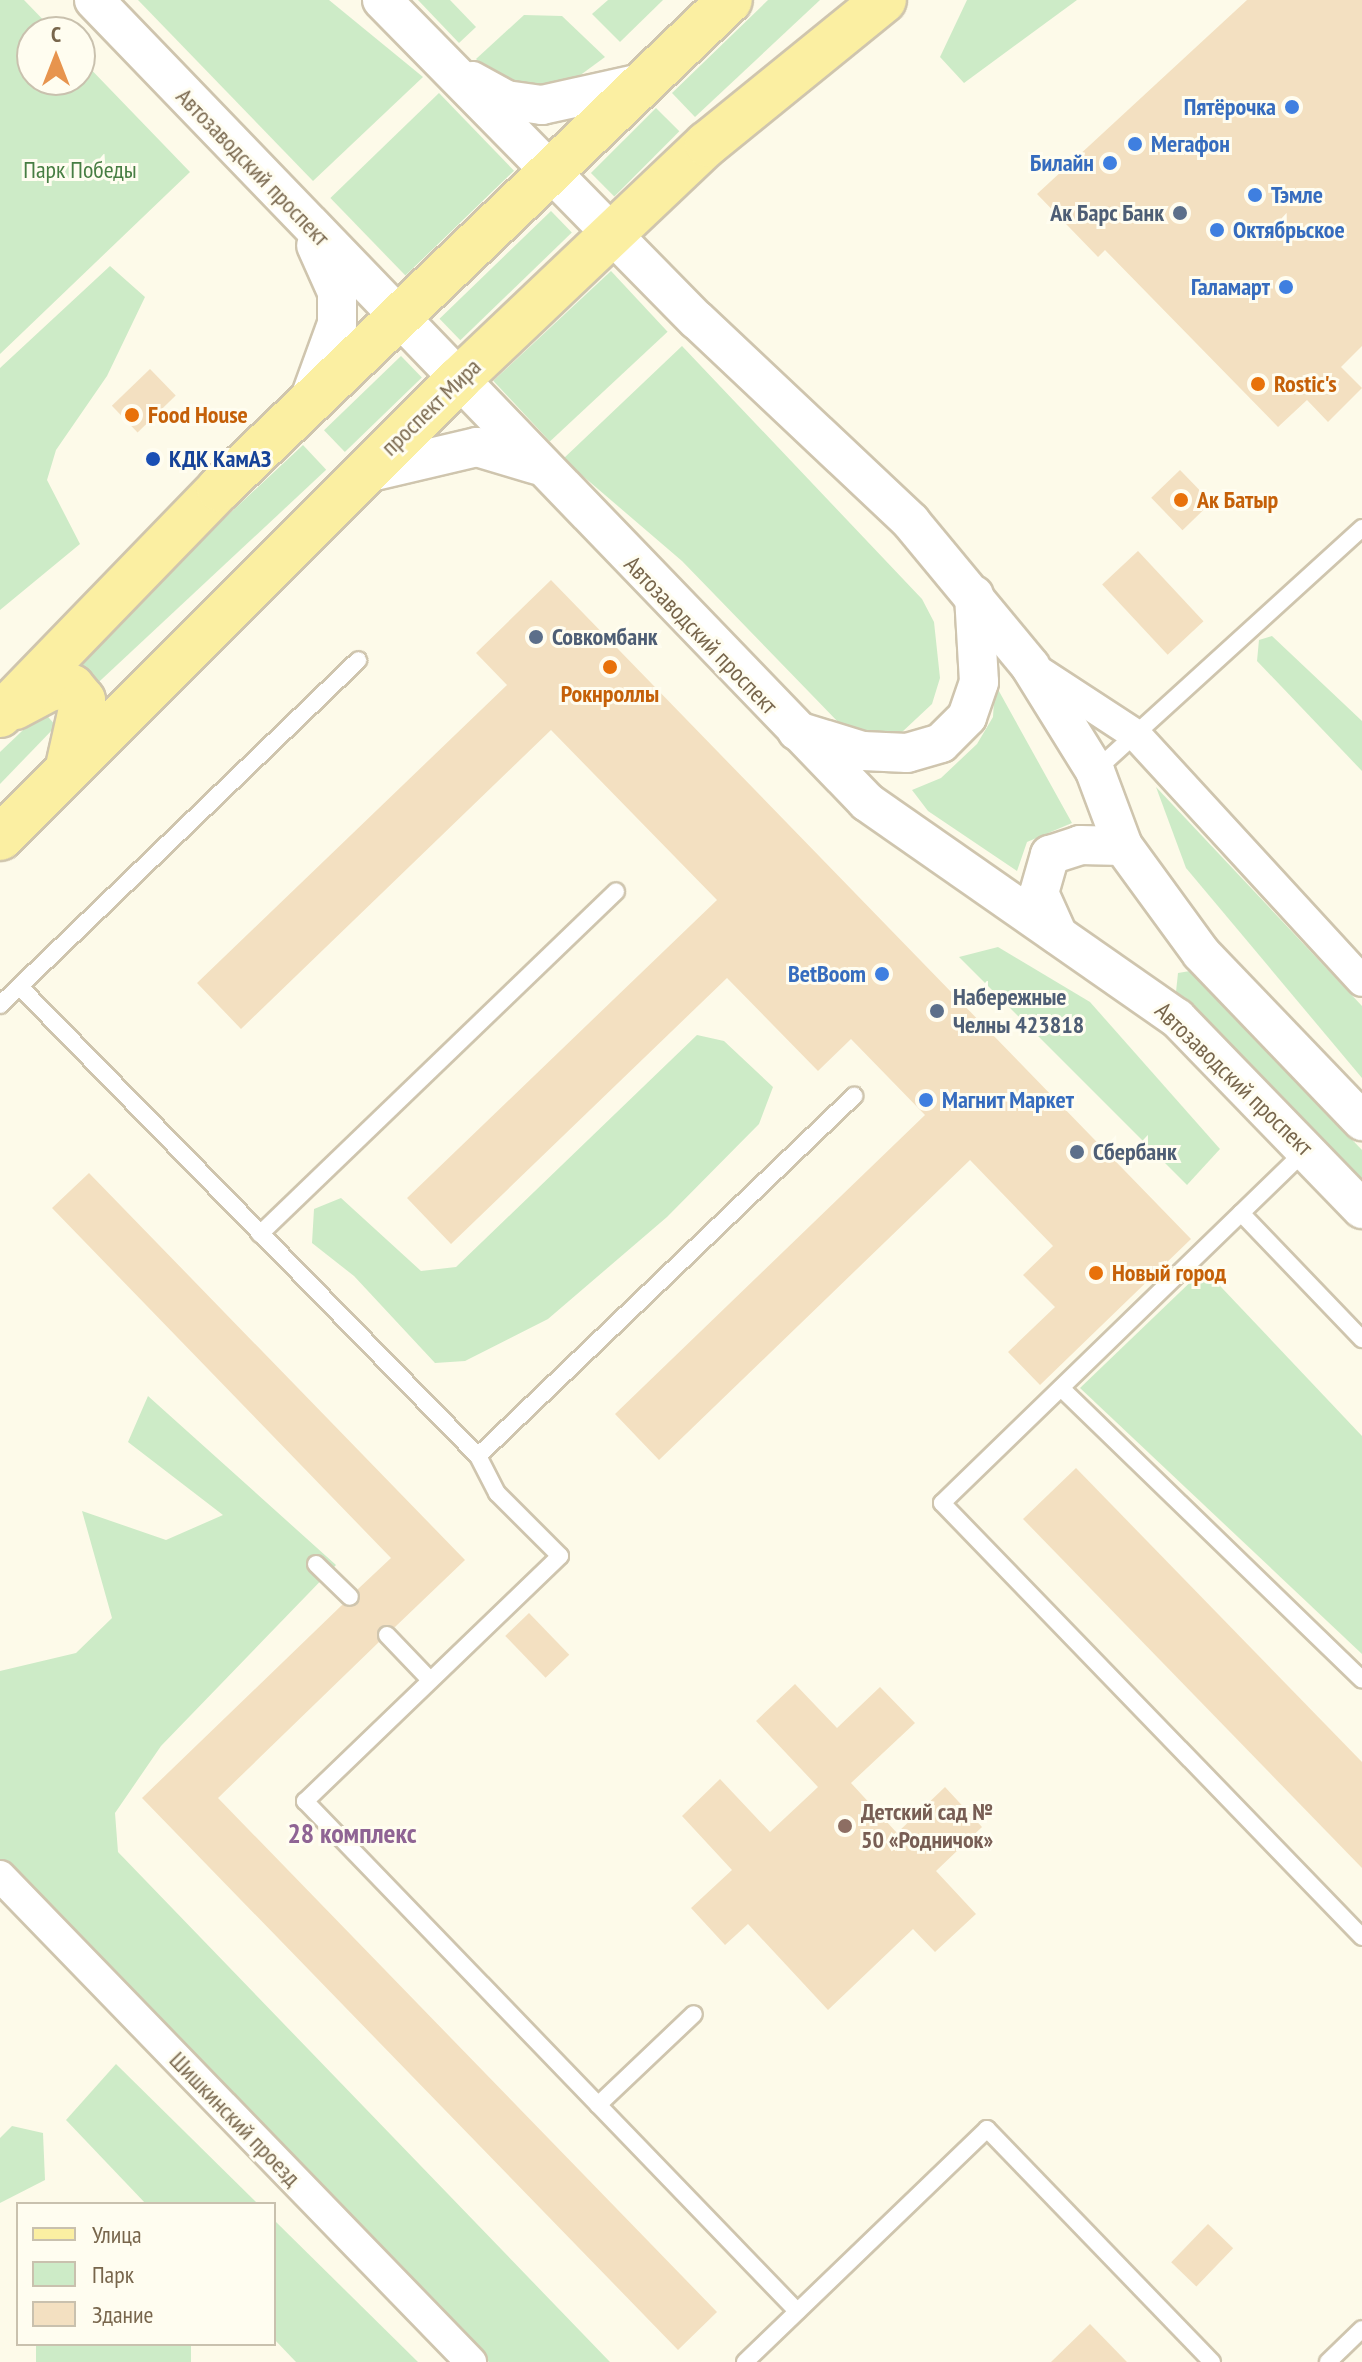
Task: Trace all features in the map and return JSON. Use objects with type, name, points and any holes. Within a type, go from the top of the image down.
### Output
[{"type":"main road","points":[[1,714],[398,317],[730,0]]},
{"type":"main road","name":"проспект Мира","points":[[0,838],[362,474],[613,233],[707,144],[884,0]]},
{"type":"main road","points":[[1,714],[51,688],[72,687],[83,700],[82,729],[67,773]]},
{"type":"street","name":"Автозаводский проспект","points":[[94,0],[791,729],[867,802],[1177,1018],[1362,1209]]},
{"type":"street","points":[[382,0],[551,172],[911,522],[1030,666],[1095,771],[1123,846],[1201,953],[1362,1121]]},
{"type":"street","points":[[449,69],[506,100],[542,105],[646,82]]},
{"type":"street","points":[[296,212],[337,292],[331,356],[302,412]]},
{"type":"street","points":[[362,474],[477,447],[540,466]]},
{"type":"street","points":[[791,729],[863,751],[907,753],[941,743],[967,717],[979,682],[974,595]]},
{"type":"street","points":[[1030,666],[1136,735],[1362,981]]},
{"type":"street","points":[[1058,935],[1039,893],[1050,855],[1080,845],[1123,846]]},
{"type":"street","name":"Шишкинский проезд","points":[[4,1890],[471,2362]]},
{"type":"lane","points":[[1095,771],[1362,528]]},
{"type":"lane","points":[[0,1005],[358,660]]},
{"type":"lane","points":[[260,1234],[616,891]]},
{"type":"lane","points":[[20,987],[478,1456],[497,1493],[560,1556],[305,1801],[797,2311]]},
{"type":"lane","points":[[478,1456],[854,1096]]},
{"type":"lane","points":[[1307,1149],[942,1503],[1362,1937]]},
{"type":"lane","points":[[1241,1213],[1362,1339]]},
{"type":"lane","points":[[1061,1388],[1362,1680]]},
{"type":"lane","points":[[316,1564],[350,1597]]},
{"type":"lane","points":[[387,1635],[430,1680]]},
{"type":"lane","points":[[598,2105],[694,2014]]},
{"type":"lane","points":[[745,2362],[987,2129],[1212,2362]]},
{"type":"lane","points":[[1328,2362],[1362,2329]]},
{"type":"green space","name":"Парк Победы","points":[[0,0],[24,0],[40,16],[16,16],[16,96],[96,96],[96,75],[190,172],[0,354]]},
{"type":"green space","points":[[138,0],[329,0],[423,77],[313,181]]},
{"type":"green space","points":[[418,0],[450,0],[476,27],[459,43]]},
{"type":"green space","points":[[608,0],[663,0],[620,42],[592,14]]},
{"type":"green space","points":[[768,0],[820,0],[695,117],[672,93]]},
{"type":"green space","points":[[967,0],[1077,0],[964,83],[940,57]]},
{"type":"green space","points":[[524,15],[562,16],[605,57],[560,90],[501,83],[476,59]]},
{"type":"green space","points":[[439,93],[514,171],[405,276],[330,198]]},
{"type":"green space","points":[[656,108],[679,131],[614,196],[591,173]]},
{"type":"green space","points":[[551,211],[572,233],[460,340],[440,319]]},
{"type":"green space","points":[[110,266],[145,297],[107,376],[56,450],[47,480],[80,544],[0,610],[0,368]]},
{"type":"green space","points":[[611,271],[668,332],[550,442],[493,381]]},
{"type":"green space","points":[[682,346],[922,599],[934,622],[940,678],[932,704],[901,733],[882,737],[841,725],[682,561],[563,459]]},
{"type":"green space","points":[[401,356],[422,378],[345,452],[324,430]]},
{"type":"green space","points":[[303,445],[326,470],[79,700],[56,676]]},
{"type":"green space","points":[[1272,636],[1362,721],[1362,771],[1257,661],[1259,640]]},
{"type":"green space","points":[[995,684],[1072,823],[1027,842],[1017,871],[928,811],[912,790],[941,778],[977,744],[993,717]]},
{"type":"green space","points":[[43,711],[56,726],[0,784],[0,752]]},
{"type":"green space","points":[[1156,787],[1362,1006],[1362,1078],[1186,868]]},
{"type":"green space","points":[[998,947],[1090,1002],[1220,1149],[1187,1185],[959,957]]},
{"type":"green space","points":[[1190,971],[1362,1150],[1362,1182],[1176,992],[1178,973]]},
{"type":"green space","points":[[697,1035],[724,1041],[773,1087],[759,1124],[667,1217],[548,1319],[465,1361],[435,1363],[354,1276],[312,1243],[314,1209],[341,1198],[421,1271],[456,1267]]},
{"type":"green space","points":[[1204,1269],[1362,1436],[1362,1654],[1080,1388]]},
{"type":"green space","points":[[148,1396],[336,1565],[161,1746],[115,1813],[118,1852],[610,2362],[489,2362],[0,1860],[0,1671],[76,1653],[112,1618],[82,1511],[166,1540],[223,1515],[128,1442]]},
{"type":"green space","points":[[116,2064],[256,2202],[144,2202],[66,2120]]},
{"type":"green space","points":[[12,2126],[43,2133],[45,2180],[0,2203],[0,2138]]},
{"type":"green space","points":[[276,2222],[418,2362],[296,2362],[276,2341]]},
{"type":"green space","points":[[36,2346],[191,2346],[191,2362],[36,2362]]},
{"type":"building","name":"Октябрьское","points":[[1247,0],[1362,0],[1362,346],[1341,367],[1362,388],[1328,422],[1307,400],[1278,427],[1105,250],[1098,257],[1037,194]]},
{"type":"building","points":[[150,369],[176,396],[138,432],[112,406]]},
{"type":"building","points":[[1180,470],[1211,502],[1182,530],[1151,498]]},
{"type":"building","points":[[1138,551],[1203,621],[1168,655],[1102,584]]},
{"type":"building","points":[[551,580],[1191,1239],[1040,1385],[1008,1352],[1055,1307],[1023,1275],[1053,1246],[970,1160],[659,1460],[615,1414],[925,1115],[851,1039],[818,1071],[727,978],[451,1244],[407,1198],[717,900],[551,730],[241,1029],[197,983],[507,685],[476,653]]},
{"type":"building","points":[[89,1173],[465,1560],[395,1627],[379,1628],[379,1642],[218,1798],[717,2312],[678,2350],[142,1798],[342,1605],[357,1605],[358,1589],[391,1558],[52,1208]]},
{"type":"building","points":[[1076,1468],[1362,1762],[1362,1868],[1023,1519]]},
{"type":"building","points":[[529,1613],[569,1655],[546,1678],[505,1636]]},
{"type":"building","points":[[795,1684],[837,1728],[880,1687],[915,1723],[851,1783],[897,1833],[945,1787],[982,1827],[936,1871],[976,1914],[935,1952],[913,1929],[828,2010],[748,1924],[725,1945],[691,1908],[732,1870],[682,1816],[720,1779],[770,1832],[818,1787],[756,1721]]},
{"type":"building","points":[[1208,2224],[1233,2248],[1196,2286],[1171,2262]]},
{"type":"building","points":[[1090,2324],[1127,2362],[1051,2362]]},
{"type":"place","name":"Пятёрочка","points":[[1292,107]]},
{"type":"place","name":"Мегафон","points":[[1135,144]]},
{"type":"place","name":"Билайн","points":[[1110,163]]},
{"type":"place","name":"Тэмле","points":[[1255,195]]},
{"type":"place","name":"Ак Барс Банк","points":[[1180,213]]},
{"type":"place","name":"Октябрьское","points":[[1217,230]]},
{"type":"place","name":"Галамарт","points":[[1286,287]]},
{"type":"place","name":"Rostic's","points":[[1258,384]]},
{"type":"place","name":"Food House","points":[[132,415]]},
{"type":"place","name":"КДК КамАЗ","points":[[153,459]]},
{"type":"place","name":"Ак Батыр","points":[[1181,500]]},
{"type":"place","name":"Совкомбанк","points":[[536,637]]},
{"type":"place","name":"Рокнроллы","points":[[610,667]]},
{"type":"place","name":"BetBoom","points":[[882,974]]},
{"type":"place","name":"Набережные Челны 423818","points":[[937,1011]]},
{"type":"place","name":"Магнит Маркет","points":[[926,1100]]},
{"type":"place","name":"Сбербанк","points":[[1077,1152]]},
{"type":"place","name":"Новый город","points":[[1096,1273]]},
{"type":"place","name":"Детский сад № 50 «Родничок»","points":[[845,1826]]},
{"type":"district","name":"28 комплекс","points":[[352,1833]]}]
